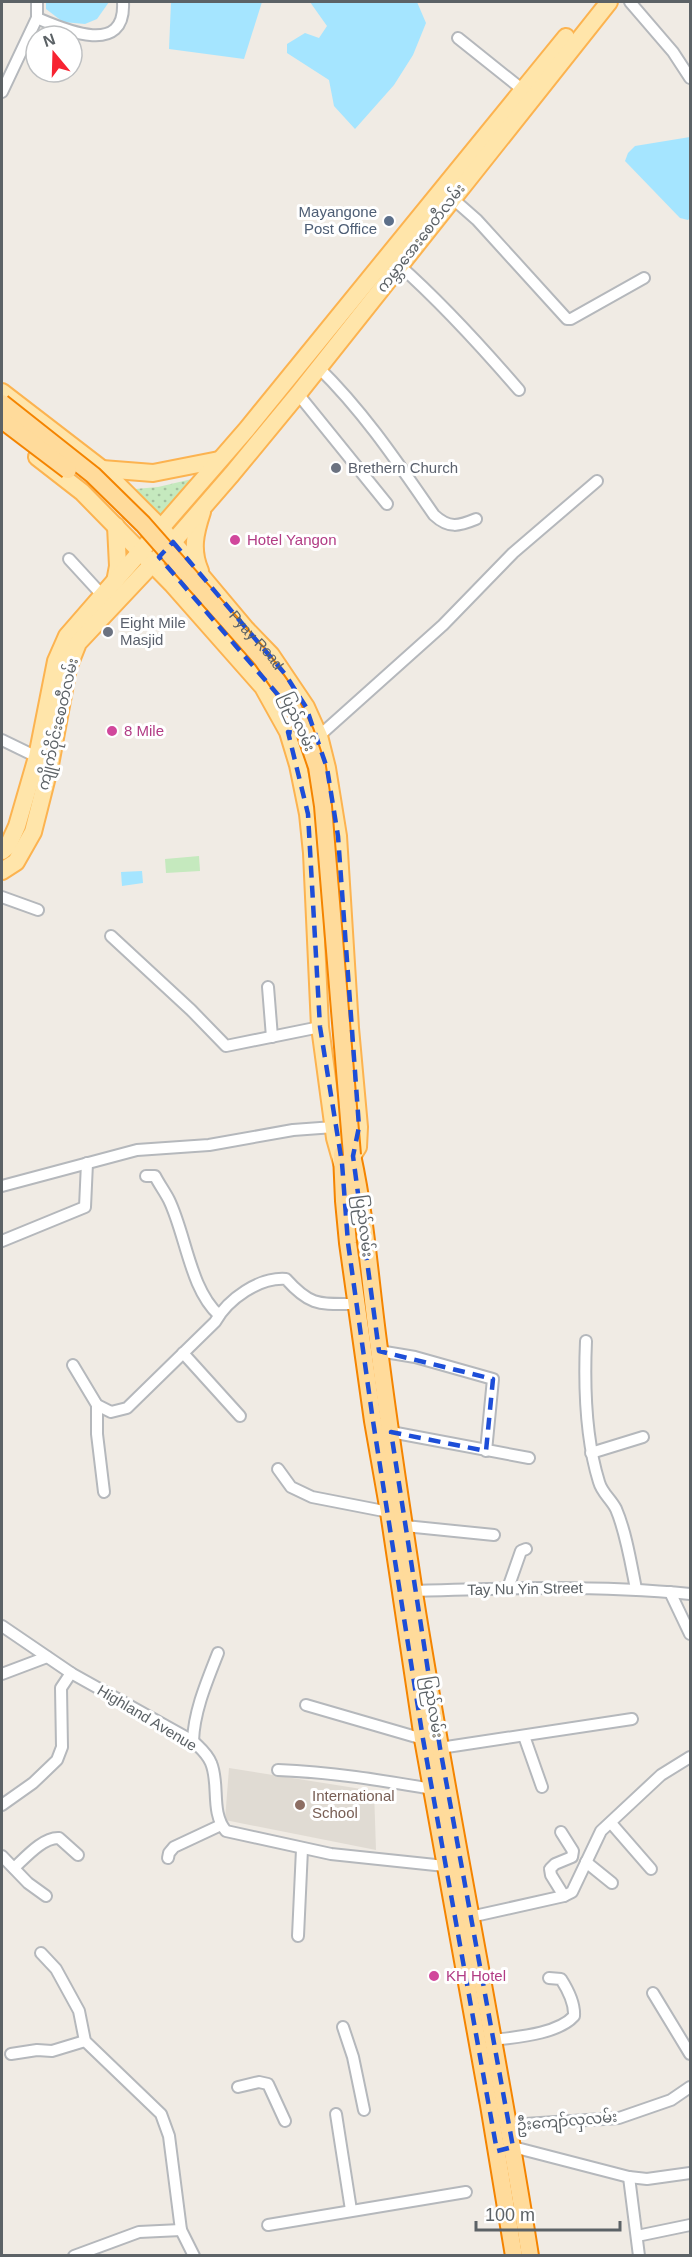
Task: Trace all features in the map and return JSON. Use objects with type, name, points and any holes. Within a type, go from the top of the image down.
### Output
[{"type":"highway","name":"ပြည်လမ်း","points":[[2,403],[93,476],[143,524],[262,659],[285,692],[305,732],[317,767],[323,806],[347,1157],[344,1201],[356,1304],[432,1790],[470,1917],[509,2126],[505,2149],[514,2256]]},
{"type":"highway","name":"ပြည်လမ်း","points":[[2,420],[88,484],[136,531],[254,662],[279,696],[298,734],[310,769],[347,1157],[361,1200],[379,1352],[440,1748],[453,1865],[505,2149],[530,2256]]},
{"type":"main road","name":"ကမ္ဘာအေးစေတီလမ်း","points":[[123,584],[152,565],[298,394],[361,301],[399,266],[444,202],[595,2]]},
{"type":"main road","name":"ကမ္ဘာအေးစေတီလမ်း","points":[[530,88],[609,2]]},
{"type":"main road","name":"ကမ္ဘာအေးစေတီလမ်း","points":[[123,584],[140,552],[361,301],[444,202]]},
{"type":"main road","points":[[2,392],[102,469],[161,528],[203,578]]},
{"type":"main road","points":[[2,428],[82,492],[140,552]]},
{"type":"main road","points":[[102,469],[153,473],[219,460]]},
{"type":"main road","points":[[203,508],[194,543],[195,560],[203,578]]},
{"type":"main road","points":[[116,526],[118,566],[123,584]]},
{"type":"main road","name":"ပြည်လမ်း","points":[[140,552],[172,584],[263,687],[288,732],[298,765],[308,814],[320,1027],[334,1126],[347,1157],[358,1147],[359,1126],[349,1017],[338,836],[327,768],[319,736],[306,707]]},
{"type":"main road","name":"Pyay Road","points":[[203,578],[271,655],[306,707]]},
{"type":"main road","points":[[2,851],[8,846],[17,826],[36,757],[56,661],[67,636],[103,596],[123,584],[157,581],[172,584]]},
{"type":"main road","name":"ကျိုက်ဝိုင်းစေတီလမ်း","points":[[2,871],[16,862],[33,832],[50,765],[68,668],[78,643],[123,584]]},
{"type":"main road","points":[[288,732],[319,736]]},
{"type":"street","points":[[2,90],[37,18],[37,2]]},
{"type":"street","points":[[37,18],[68,31],[95,37],[114,30],[124,14],[123,2]]},
{"type":"street","points":[[630,2],[674,52],[690,78]]},
{"type":"street","points":[[458,38],[530,88]]},
{"type":"street","points":[[444,202],[477,220],[567,319],[594,307],[644,278]]},
{"type":"street","points":[[399,266],[432,294],[519,390]]},
{"type":"street","points":[[318,367],[382,438],[434,516],[443,524],[453,526],[476,519]]},
{"type":"street","points":[[298,394],[387,504]]},
{"type":"street","points":[[82,492],[102,469]]},
{"type":"street","points":[[319,736],[443,626],[513,553],[597,481]]},
{"type":"street","points":[[69,559],[103,596]]},
{"type":"street","points":[[2,740],[36,757]]},
{"type":"street","points":[[2,897],[38,910]]},
{"type":"street","points":[[111,936],[191,1010],[226,1046],[320,1027]]},
{"type":"street","points":[[268,987],[272,1037]]},
{"type":"street","points":[[2,1186],[137,1150],[209,1145],[334,1126]]},
{"type":"street","points":[[2,1240],[85,1207],[87,1163]]},
{"type":"street","points":[[146,1176],[154,1176],[170,1200],[200,1285],[210,1307],[219,1315]]},
{"type":"street","points":[[97,1405],[111,1412],[127,1407],[215,1322],[222,1310],[253,1286],[273,1278],[286,1279],[296,1291],[318,1304],[356,1304]]},
{"type":"street","points":[[586,1341],[585,1369],[591,1453],[600,1484],[615,1508],[629,1553],[636,1589]]},
{"type":"street","points":[[379,1352],[415,1357],[493,1379],[486,1451]]},
{"type":"street","points":[[183,1353],[240,1416]]},
{"type":"street","points":[[74,1365],[97,1405],[97,1434],[104,1492]]},
{"type":"street","points":[[391,1432],[528,1458]]},
{"type":"street","points":[[591,1453],[644,1437]]},
{"type":"street","points":[[278,1469],[291,1487],[312,1497],[389,1512]]},
{"type":"street","points":[[405,1526],[494,1535]]},
{"type":"street","points":[[508,1588],[521,1551],[526,1549]]},
{"type":"street","name":"Tay Nu Yin Street","points":[[414,1591],[508,1588],[636,1589],[690,1594]]},
{"type":"street","points":[[670,1592],[690,1634]]},
{"type":"street","name":"Highland Avenue","points":[[2,1626],[70,1673],[193,1741],[206,1754],[212,1765],[221,1825]]},
{"type":"street","points":[[193,1741],[193,1727],[218,1653]]},
{"type":"street","points":[[2,1674],[47,1657]]},
{"type":"street","points":[[2,1805],[33,1783],[57,1761],[62,1747],[61,1688],[70,1673]]},
{"type":"street","points":[[306,1705],[423,1738]]},
{"type":"street","points":[[440,1748],[632,1719]]},
{"type":"street","points":[[524,1736],[542,1787]]},
{"type":"street","points":[[470,1917],[564,1896],[572,1892],[601,1832],[661,1775],[690,1757]]},
{"type":"street","points":[[278,1770],[346,1774],[432,1790]]},
{"type":"street","points":[[611,1822],[651,1869]]},
{"type":"street","points":[[168,1858],[169,1852],[174,1847],[221,1825],[226,1831],[302,1849],[453,1865]]},
{"type":"street","points":[[561,1832],[573,1851],[572,1857],[555,1864],[550,1869],[551,1875],[564,1896]]},
{"type":"street","points":[[14,1868],[54,1838],[59,1838],[78,1855]]},
{"type":"street","points":[[298,1936],[302,1849]]},
{"type":"street","points":[[2,1856],[28,1883],[46,1896]]},
{"type":"street","points":[[586,1862],[612,1882]]},
{"type":"street","points":[[41,1953],[56,1969],[79,2011],[85,2042],[155,2107],[165,2121],[174,2167],[181,2230],[194,2256]]},
{"type":"street","points":[[493,2040],[534,2034],[569,2021],[575,2012],[566,1987],[561,1979],[549,1978]]},
{"type":"street","points":[[653,1993],[690,2054]]},
{"type":"street","points":[[343,2027],[353,2057],[364,2110]]},
{"type":"street","points":[[11,2054],[37,2050],[52,2052],[85,2042]]},
{"type":"street","points":[[238,2087],[259,2082],[268,2084],[285,2121]]},
{"type":"street","name":"ဦးကျော်လှလမ်း","points":[[509,2126],[619,2118],[671,2100],[690,2087]]},
{"type":"street","points":[[336,2114],[351,2210]]},
{"type":"street","points":[[505,2149],[629,2177],[647,2179],[690,2173]]},
{"type":"street","points":[[629,2177],[639,2256]]},
{"type":"street","points":[[268,2225],[466,2192]]},
{"type":"street","points":[[637,2236],[690,2225]]},
{"type":"street","points":[[74,2256],[139,2232],[181,2230]]},
{"type":"highlighted area","points":[[173,542],[285,674],[306,707],[327,768],[338,836],[359,1127],[353,1156],[379,1351],[493,1379],[486,1451],[391,1432],[440,1748],[513,2147],[497,2151],[423,1739],[373,1421],[348,1243],[342,1163],[320,1027],[308,814],[288,732],[298,733],[279,696],[159,557]]},
{"type":"shaded area","name":"International School","points":[[229,1768],[374,1791],[376,1850],[225,1820]]},
{"type":"green space","points":[[192,479],[156,519],[124,490],[158,487]]},
{"type":"green space","points":[[199,856],[200,871],[166,873],[165,859]]},
{"type":"water","points":[[46,2],[109,2],[97,19],[85,24],[63,22],[46,9]]},
{"type":"water","points":[[171,2],[262,2],[244,59],[169,49]]},
{"type":"water","points":[[310,2],[417,2],[426,23],[413,55],[394,85],[355,129],[334,106],[329,80],[287,53],[287,44],[305,33],[319,38],[327,26]]},
{"type":"water","points":[[690,137],[690,218],[688,220],[680,218],[625,161],[628,153],[635,146]]},
{"type":"water","points":[[142,871],[143,883],[122,886],[121,872]]},
{"type":"place","name":"Mayangone Post Office","points":[[389,221]]},
{"type":"place","name":"Brethern Church","points":[[336,468]]},
{"type":"place","name":"Hotel Yangon","points":[[235,540]]},
{"type":"place","name":"Eight Mile Masjid","points":[[108,632]]},
{"type":"place","name":"8 Mile","points":[[112,731]]},
{"type":"place","name":"International School","points":[[300,1805]]},
{"type":"place","name":"KH Hotel","points":[[434,1976]]}]
